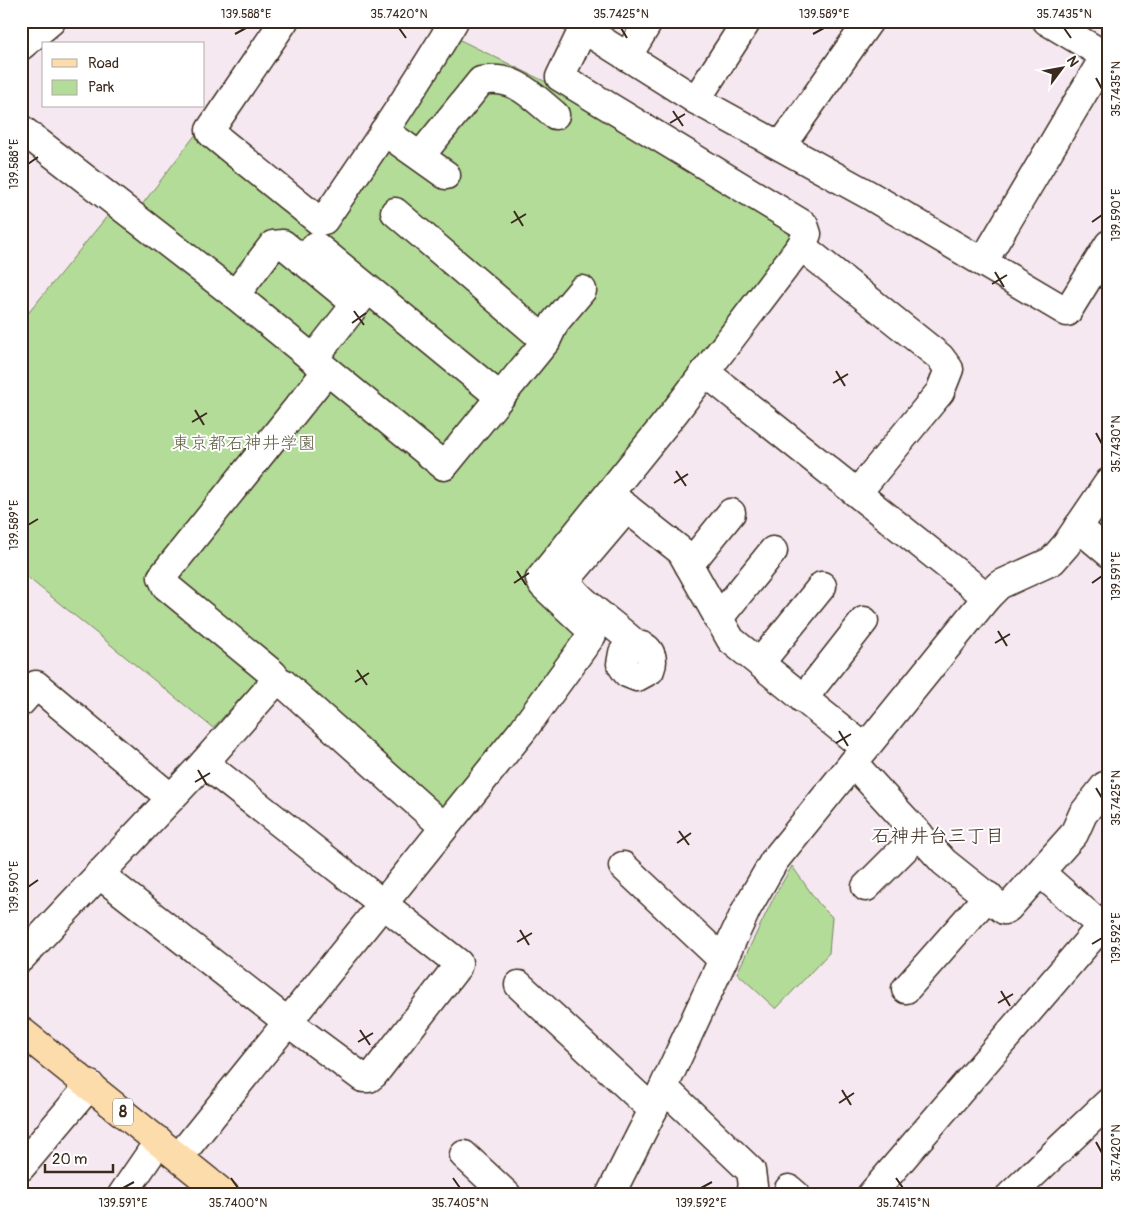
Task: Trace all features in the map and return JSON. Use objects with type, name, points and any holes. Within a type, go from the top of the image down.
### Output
[{"type":"main road","name":"8","points":[[21,1031],[225,1195]]},
{"type":"street","points":[[21,46],[50,21]]},
{"type":"street","points":[[284,21],[210,130],[211,134],[320,221],[324,220],[384,131],[454,21]]},
{"type":"street","points":[[627,57],[649,21]]},
{"type":"street","points":[[781,146],[870,21]]},
{"type":"street","points":[[983,262],[1107,57],[1048,21]]},
{"type":"street","points":[[636,645],[619,628],[575,594],[569,581],[571,574],[705,372],[801,246],[807,234],[804,225],[560,77],[584,25],[627,57],[696,100],[781,146],[1067,312],[1109,244]]},
{"type":"street","points":[[696,100],[743,28]]},
{"type":"street","points":[[420,155],[481,81],[495,78],[517,84],[555,115]]},
{"type":"street","points":[[21,129],[235,295],[444,466],[546,340],[555,322],[582,290]]},
{"type":"street","points":[[384,131],[446,175]]},
{"type":"street","points":[[395,212],[546,340]]},
{"type":"street","points":[[235,295],[273,245],[282,244],[303,261],[316,246],[362,296],[500,397]]},
{"type":"street","points":[[801,246],[940,357],[949,369],[940,392],[857,493]]},
{"type":"street","points":[[362,296],[320,365],[162,578],[166,586],[273,674],[278,681],[283,683],[444,827]]},
{"type":"street","points":[[705,372],[857,493],[993,591]]},
{"type":"street","points":[[610,1195],[658,1099],[747,908],[774,861],[993,591],[1042,568],[1052,561],[1109,482]]},
{"type":"street","points":[[618,501],[681,551],[731,640],[803,699],[859,756],[919,834],[944,862],[1004,910],[1041,873],[1074,834],[1083,814],[1105,786]]},
{"type":"street","points":[[122,1195],[169,1149],[289,1023],[523,730],[592,635],[591,630],[540,579],[618,501]]},
{"type":"street","points":[[689,565],[731,513]]},
{"type":"street","points":[[1078,527],[1109,553]]},
{"type":"street","points":[[718,618],[773,551]]},
{"type":"street","points":[[760,663],[822,586]]},
{"type":"street","points":[[803,699],[864,622]]},
{"type":"street","points":[[21,958],[171,798],[274,683],[278,681]]},
{"type":"street","points":[[26,687],[171,798]]},
{"type":"street","points":[[98,874],[289,1023],[363,1078],[369,1078],[457,967],[458,963],[204,762]]},
{"type":"street","points":[[866,886],[919,834]]},
{"type":"street","points":[[623,866],[723,960]]},
{"type":"street","points":[[871,1195],[1106,925],[1041,873]]},
{"type":"street","points":[[906,989],[988,896]]},
{"type":"street","points":[[519,985],[658,1099],[751,1171],[753,1186],[750,1195]]},
{"type":"street","points":[[21,1167],[90,1085]]},
{"type":"street","points":[[1010,1195],[1109,1102]]},
{"type":"street","points":[[464,1155],[507,1195]]},
{"type":"green space","name":"東京都石神井学園","points":[[456,38],[548,83],[787,226],[791,240],[662,413],[524,584],[578,631],[579,636],[442,814],[271,665],[213,728],[21,572],[21,322],[122,198],[138,210],[196,134],[326,236]]},
{"type":"green space","points":[[792,866],[819,904],[832,917],[829,953],[776,1009],[737,973],[774,897]]},
{"type":"district","name":"石神井台三丁目","points":[[938,836]]}]
